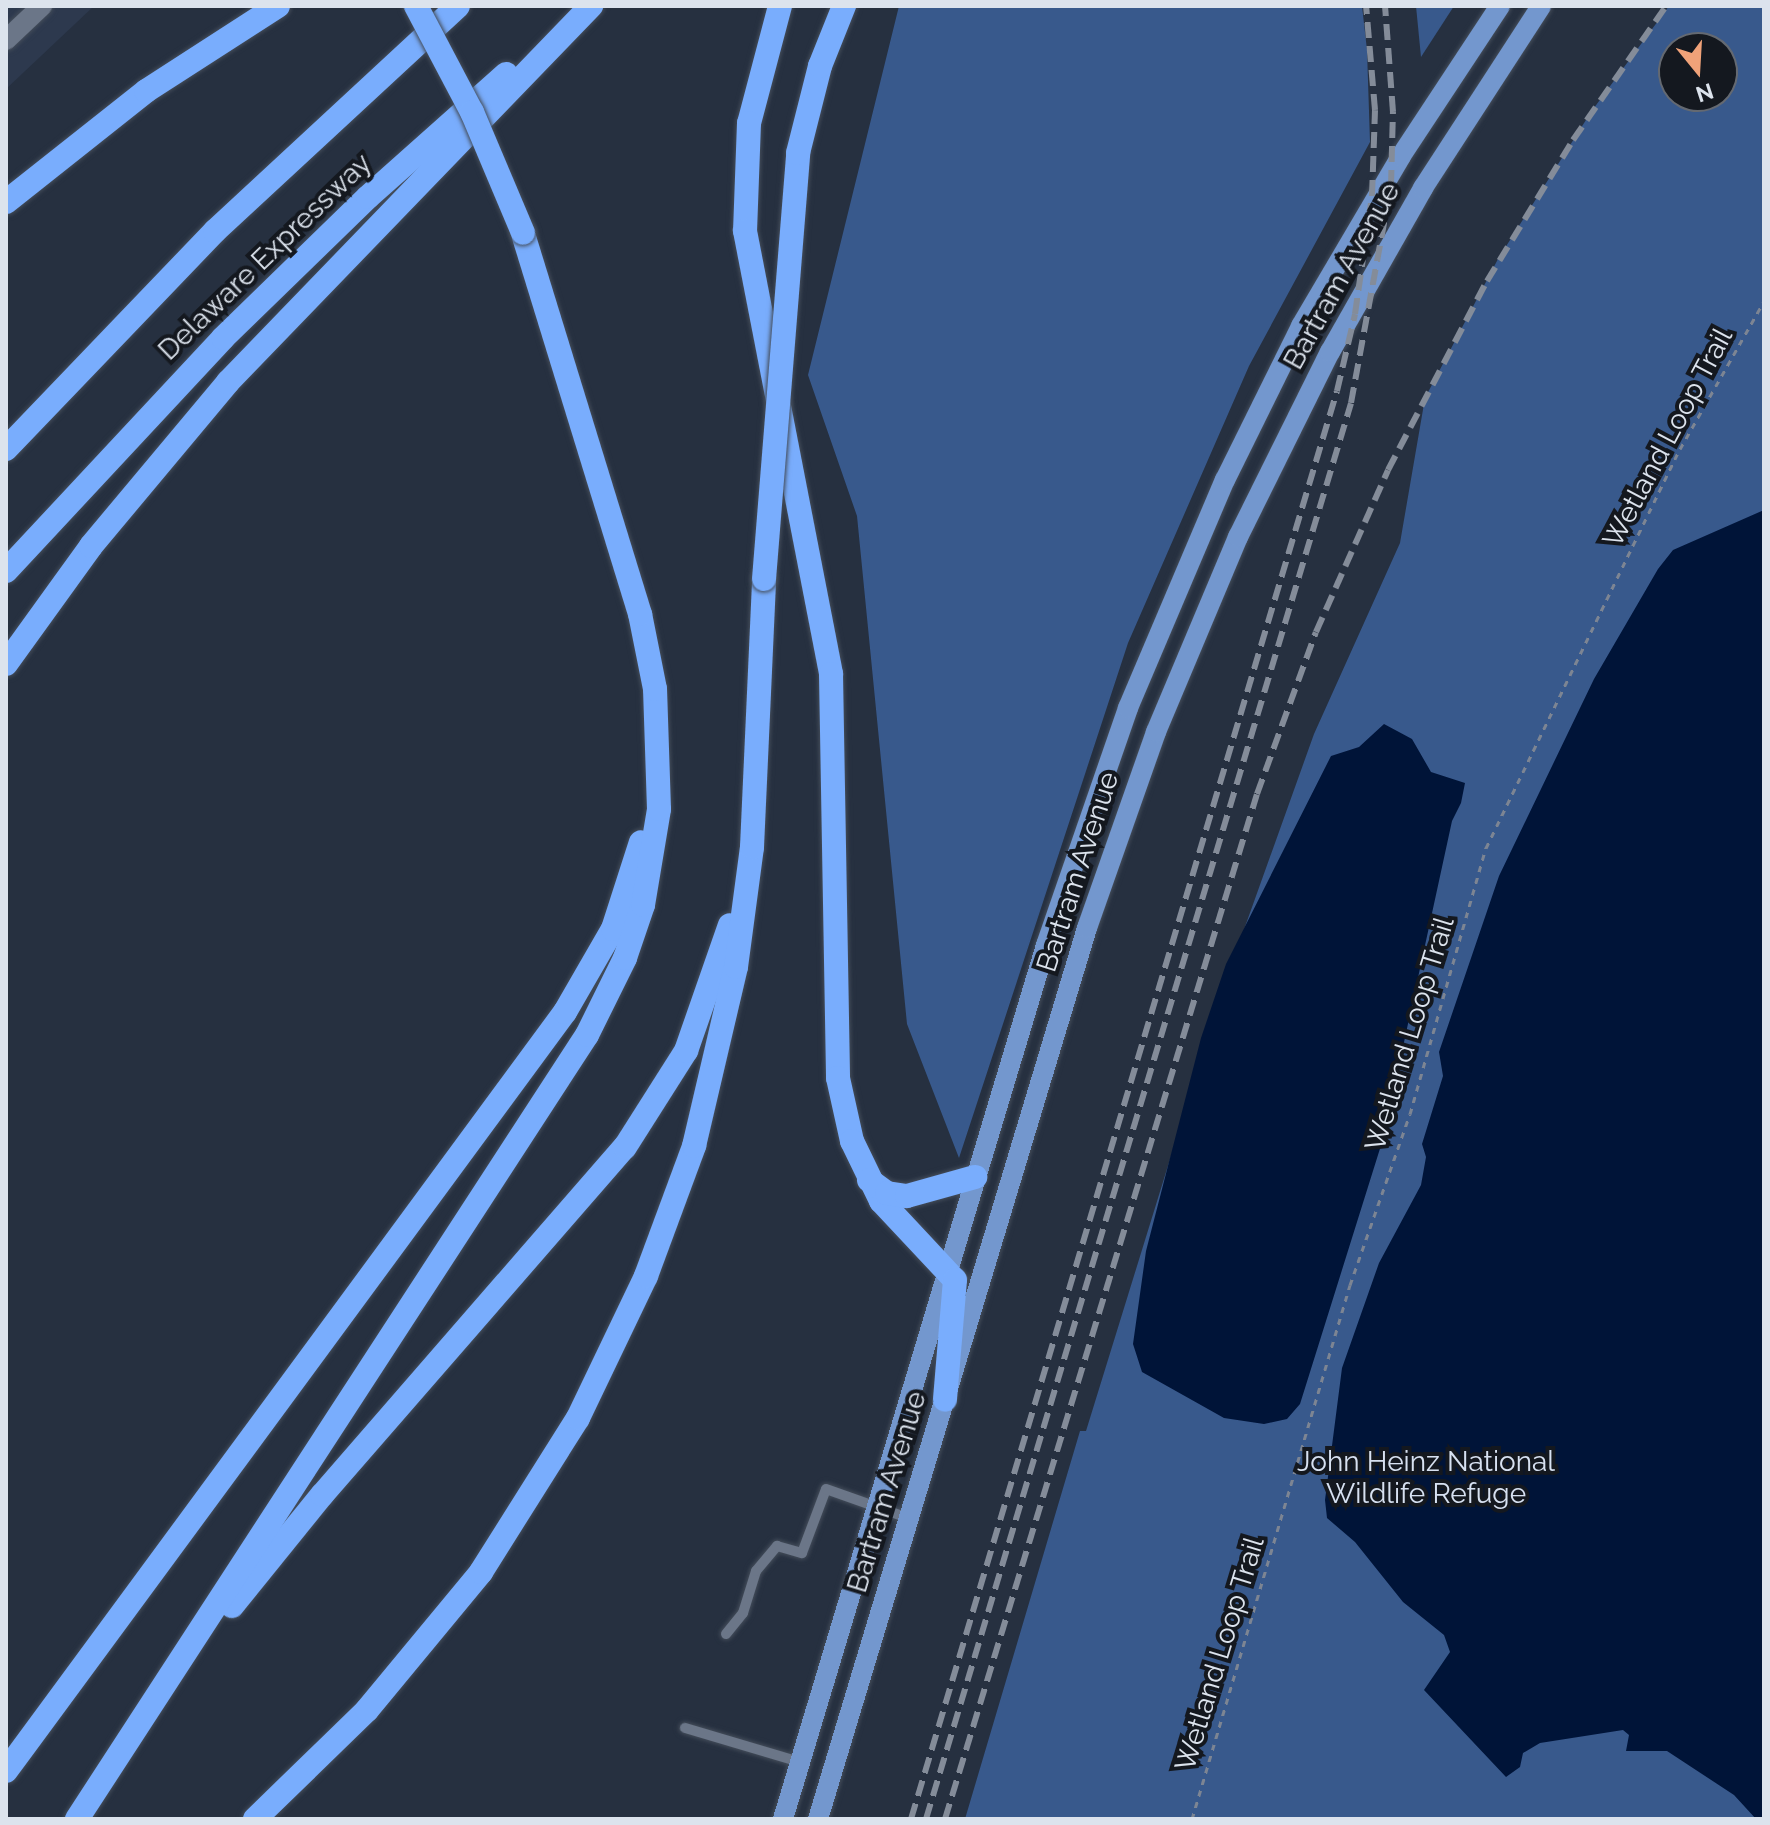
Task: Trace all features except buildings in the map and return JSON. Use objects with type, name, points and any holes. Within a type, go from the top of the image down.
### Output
[{"type":"highway","points":[[6,202],[146,91],[278,6]]},
{"type":"highway","points":[[77,1819],[570,1062],[625,958],[653,857],[661,759],[651,663],[611,520],[523,233],[472,112],[416,6]]},
{"type":"highway","name":"Delaware Expressway","points":[[6,449],[215,231],[458,6]]},
{"type":"highway","points":[[6,664],[91,546],[228,382],[589,6]]},
{"type":"highway","name":"Delaware Expressway","points":[[6,571],[168,394],[330,233],[445,126],[589,6]]},
{"type":"highway","points":[[780,6],[752,107],[745,231],[831,674],[838,1078],[847,1125],[868,1178],[896,1221],[949,1269],[955,1285],[945,1400]]},
{"type":"highway","points":[[255,1819],[367,1710],[481,1572],[557,1455],[626,1324],[684,1174],[727,1018],[749,884],[764,579],[798,153],[815,81],[844,6]]},
{"type":"highway","points":[[6,1771],[550,1033],[613,929],[641,841],[649,754],[640,668],[611,520]]},
{"type":"highway","points":[[88,1819],[197,1655],[263,1567],[625,1147],[657,1101],[696,1027],[723,949],[755,749]]},
{"type":"highway","points":[[868,1178],[897,1196],[975,1177]]},
{"type":"main road","name":"Bartram Avenue","points":[[783,1819],[975,1177],[1098,786],[1192,552],[1301,326],[1401,156],[1500,6]]},
{"type":"main road","name":"Bartram Avenue","points":[[818,1819],[1087,928],[1156,732],[1210,600],[1336,340],[1451,142],[1541,6]]},
{"type":"street","points":[[6,40],[42,6]]},
{"type":"lane","points":[[726,1634],[743,1613],[756,1571],[777,1546],[802,1553],[826,1489],[908,1518]]},
{"type":"lane","points":[[685,1728],[800,1762]]},
{"type":"path","name":"Wetland Loop Trail","points":[[1192,1819],[1350,1285],[1410,1114],[1486,848],[1680,449],[1764,301]]},
{"type":"shaded area","points":[[6,6],[94,6],[6,89]]},
{"type":"shaded area","points":[[1764,510],[1764,1819],[1756,1819],[1734,1795],[1667,1751],[1626,1751],[1629,1735],[1623,1730],[1540,1743],[1523,1753],[1520,1767],[1506,1777],[1424,1690],[1450,1652],[1444,1635],[1403,1602],[1355,1542],[1327,1518],[1325,1500],[1342,1368],[1379,1263],[1421,1185],[1426,1157],[1422,1144],[1443,1076],[1439,1052],[1499,876],[1594,679],[1658,569],[1673,550]]},
{"type":"shaded area","points":[[1384,724],[1412,739],[1431,772],[1465,783],[1461,803],[1452,821],[1383,1139],[1300,1404],[1287,1419],[1264,1424],[1224,1418],[1142,1372],[1133,1344],[1146,1251],[1201,1038],[1226,964],[1331,756],[1359,747]]},
{"type":"green space","points":[[899,6],[1362,6],[1367,50],[1370,142],[1249,366],[1128,643],[959,1158],[907,1024],[857,516],[808,375]]},
{"type":"green space","points":[[1416,6],[1454,6],[1421,57]]},
{"type":"green space","name":"John Heinz National Wildlife Refuge","points":[[1669,6],[1764,6],[1764,1819],[965,1819],[1080,1431],[1086,1431],[1222,991],[1314,734],[1400,543],[1425,398],[1498,259],[1591,112]]},
{"type":"railway","points":[[911,1819],[1337,391],[1355,314],[1372,196],[1375,110],[1366,6]]},
{"type":"railway","points":[[926,1819],[1351,403],[1391,186],[1393,112],[1385,6]]},
{"type":"railway","points":[[945,1819],[1257,794],[1316,632],[1388,470],[1487,281],[1573,140],[1666,6]]}]
